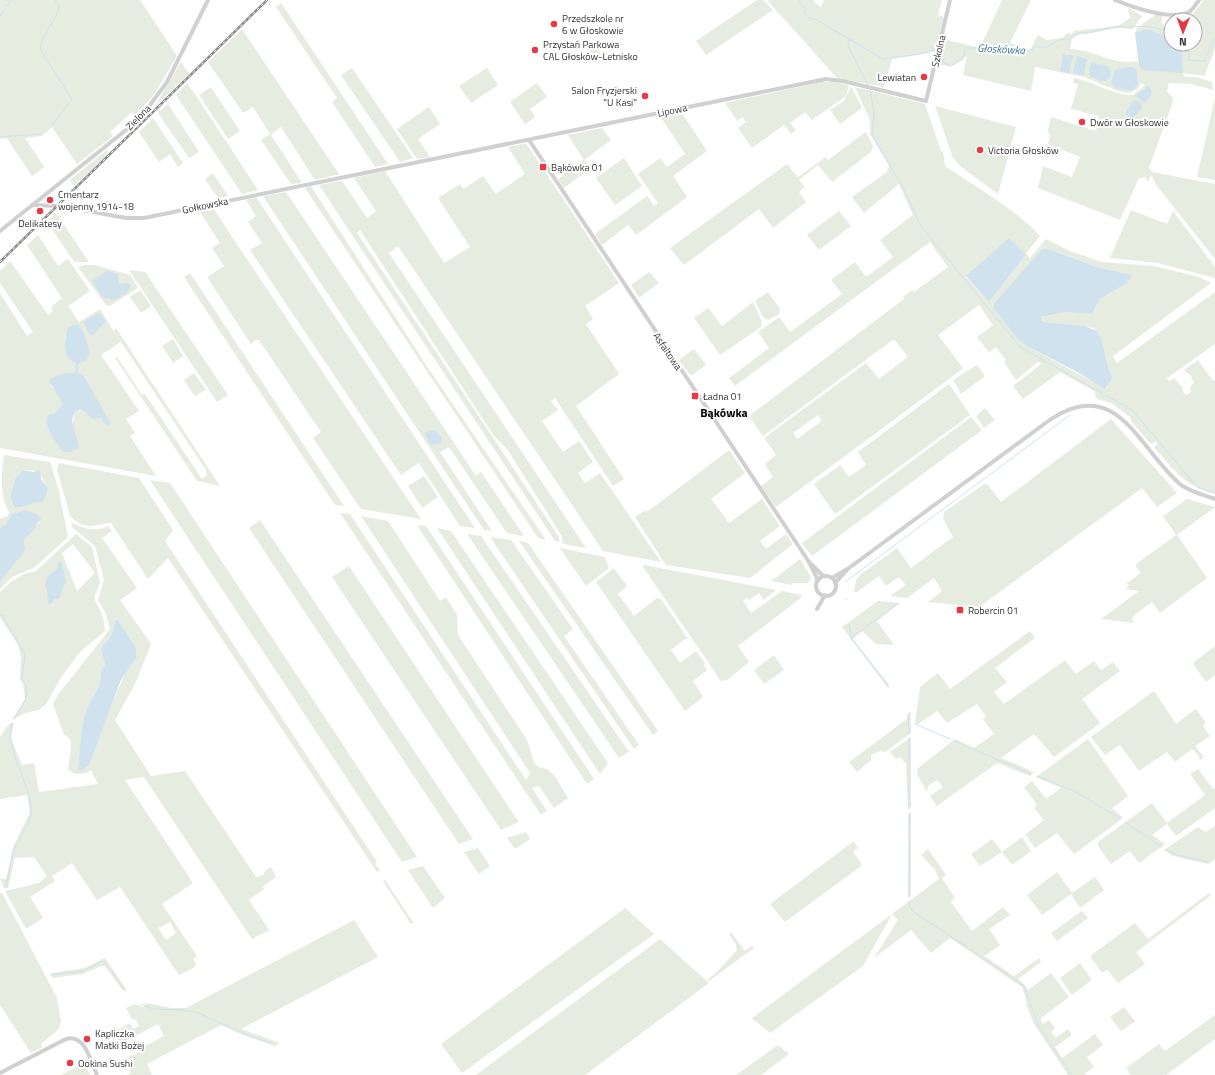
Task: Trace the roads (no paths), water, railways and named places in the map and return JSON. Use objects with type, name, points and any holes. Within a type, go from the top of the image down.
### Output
[{"type":"street","name":"Zielona","points":[[32,205],[126,130],[147,109],[167,82],[208,0]]},
{"type":"street","name":"Szkolna","points":[[926,101],[950,0]]},
{"type":"street","points":[[1115,0],[1142,10],[1175,14],[1189,11],[1199,0]]},
{"type":"street","name":"Lipowa","points":[[417,162],[826,79],[839,80],[926,101]]},
{"type":"street","name":"Asfaltowa","points":[[528,140],[809,562],[818,580]]},
{"type":"street","name":"Gołkowska","points":[[32,205],[60,206],[126,218],[144,218],[417,162]]},
{"type":"street","points":[[0,231],[32,205]]},
{"type":"street","points":[[849,568],[835,583],[834,592],[825,595],[820,593],[816,586],[818,580],[823,576],[832,578],[849,568],[1051,419],[1067,410],[1082,405],[1103,407],[1120,416],[1182,485],[1194,492],[1215,499]]},
{"type":"street","name":"Asfaltowa","points":[[809,562],[823,576]]},
{"type":"street","points":[[832,578],[835,583]]},
{"type":"street","points":[[820,593],[817,609],[825,595]]},
{"type":"street","points":[[0,1073],[66,1039],[76,1038],[82,1042],[97,1075]]},
{"type":"water","points":[[1143,30],[1150,30],[1163,35],[1163,52],[1182,52],[1183,73],[1143,70],[1139,66],[1135,33]]},
{"type":"water","points":[[1063,54],[1073,56],[1069,73],[1060,71]]},
{"type":"water","points":[[1077,56],[1087,59],[1084,75],[1073,73]]},
{"type":"water","points":[[1092,62],[1109,67],[1111,75],[1107,81],[1100,81],[1090,76],[1089,69]]},
{"type":"water","points":[[1133,67],[1137,71],[1138,84],[1132,91],[1116,88],[1111,83],[1115,70]]},
{"type":"water","points":[[1148,86],[1152,91],[1151,96],[1145,103],[1135,96]]},
{"type":"water","points":[[1134,100],[1141,103],[1142,109],[1133,118],[1130,118],[1125,113]]},
{"type":"water","points":[[1009,238],[1025,254],[1024,258],[989,302],[966,276]]},
{"type":"water","points":[[1042,249],[1048,249],[1097,267],[1133,275],[1127,283],[1100,299],[1092,314],[1066,312],[1041,317],[1043,322],[1084,326],[1097,331],[1101,338],[1112,378],[1105,389],[1077,372],[1027,346],[1018,339],[993,308],[994,304]]},
{"type":"water","points":[[107,271],[118,274],[119,284],[128,283],[131,285],[127,292],[114,300],[102,297],[92,281]]},
{"type":"water","points":[[99,313],[106,321],[93,335],[90,335],[83,322]]},
{"type":"water","points":[[77,324],[84,333],[90,353],[86,361],[79,363],[78,374],[83,375],[111,424],[108,425],[104,423],[101,418],[93,419],[81,409],[73,416],[72,421],[79,448],[70,452],[63,452],[48,428],[47,423],[49,414],[54,414],[63,404],[49,381],[50,379],[64,373],[75,373],[76,363],[71,361],[68,357],[65,342],[68,327]]},
{"type":"water","points":[[432,430],[436,431],[442,438],[441,443],[431,445],[424,433]]},
{"type":"water","points":[[23,470],[33,472],[40,470],[41,479],[48,488],[42,502],[36,502],[22,507],[14,507],[10,497],[15,479]]},
{"type":"water","points":[[25,510],[38,515],[41,519],[36,525],[36,528],[24,540],[24,552],[0,582],[0,528],[6,524],[12,514]]},
{"type":"water","points":[[61,562],[66,580],[59,599],[54,599],[51,604],[48,604],[47,590],[45,587],[47,577],[58,568],[58,563]]},
{"type":"water","points":[[115,620],[118,620],[136,648],[136,658],[121,680],[89,765],[82,770],[78,770],[83,721],[87,708],[100,683],[100,671],[105,665],[101,649],[113,631]]},
{"type":"waterway","points":[[7,6],[11,0]]},
{"type":"waterway","points":[[52,125],[72,99],[40,49],[41,43],[58,12],[59,6],[55,0]]},
{"type":"waterway","name":"Głoskówka","points":[[799,0],[806,9],[804,13],[809,18],[817,20],[883,59],[920,54],[931,50],[936,51]]},
{"type":"waterway","points":[[0,16],[4,10]]},
{"type":"waterway","name":"Głoskówka","points":[[940,51],[942,52],[943,63],[951,66],[963,59],[965,48],[1002,47],[1012,51],[1029,51],[1035,47],[1046,47],[1061,39],[1070,39],[1078,33],[1091,32],[1114,26],[1141,26],[1163,30]]},
{"type":"waterway","name":"Głoskówka","points":[[1188,52],[1189,60],[1204,61],[1215,38]]},
{"type":"waterway","points":[[849,40],[848,46],[868,85]]},
{"type":"waterway","points":[[870,90],[874,113],[872,135],[901,184],[921,226],[1020,347],[1132,410],[1197,487],[1215,493]]},
{"type":"waterway","points":[[0,137],[41,134]]},
{"type":"waterway","points":[[845,582],[1070,415]]},
{"type":"waterway","points":[[851,638],[897,604]]},
{"type":"waterway","points":[[0,615],[2,615],[25,654],[22,679],[26,685],[27,694],[24,703],[14,719]]},
{"type":"waterway","points":[[849,624],[851,638],[888,685]]},
{"type":"waterway","points":[[908,716],[909,733]]},
{"type":"waterway","points":[[12,724],[10,733],[11,743],[27,789],[31,810],[28,822],[18,842]]},
{"type":"waterway","points":[[915,724],[950,739]]},
{"type":"waterway","points":[[909,738],[909,798]]},
{"type":"waterway","points":[[954,741],[1031,774]]},
{"type":"waterway","points":[[1037,776],[1074,791],[1120,818]]},
{"type":"waterway","points":[[909,896],[910,814]]},
{"type":"waterway","points":[[1125,822],[1162,847]]},
{"type":"waterway","points":[[6,887],[13,851],[16,845]]},
{"type":"waterway","points":[[1166,850],[1177,855],[1208,862]]},
{"type":"waterway","points":[[909,901],[910,908],[915,913],[967,947]]},
{"type":"waterway","points":[[971,950],[1024,986],[1039,1027],[1072,1075]]},
{"type":"waterway","points":[[51,975],[83,971],[103,961],[126,991]]},
{"type":"waterway","points":[[141,1004],[153,1009],[183,1010],[199,1013],[249,1036],[271,1043]]},
{"type":"railway","points":[[0,262],[267,0]]},
{"type":"place","name":"Przedszkole nr 6 w Głoskowie","points":[[554,24]]},
{"type":"place","name":"Przystań Parkowa CAL Głosków-Letnisko","points":[[535,50]]},
{"type":"place","name":"Lewiatan","points":[[924,77]]},
{"type":"place","name":"Salon Fryzjerski \"U Kasi\"","points":[[645,96]]},
{"type":"place","name":"Dwór w Głoskowie","points":[[1082,122]]},
{"type":"place","name":"Victoria Głosków","points":[[980,150]]},
{"type":"place","name":"Bąkówka 01","points":[[543,167]]},
{"type":"place","name":"Cmentarz wojenny 1914-18","points":[[50,200]]},
{"type":"place","name":"Delikatesy","points":[[40,211]]},
{"type":"place","name":"Ładna 01","points":[[695,396]]},
{"type":"place","name":"Robercin 01","points":[[960,610]]},
{"type":"place","name":"Kapliczka Matki Bożej","points":[[87,1039]]},
{"type":"place","name":"Ookina Sushi","points":[[70,1063]]},
{"type":"district","name":"Bąkówka","points":[[724,413]]}]
